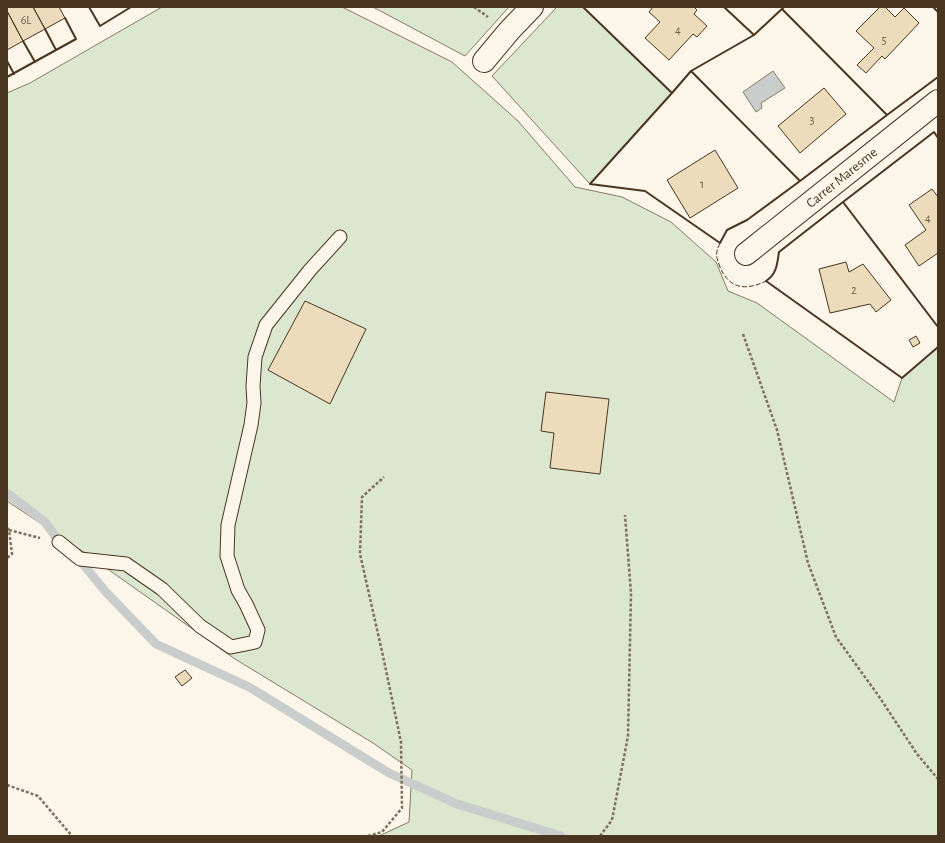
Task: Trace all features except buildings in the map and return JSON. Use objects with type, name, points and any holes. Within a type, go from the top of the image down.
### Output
[{"type":"street","points":[[484,61],[509,31],[532,7]]},
{"type":"street","name":"Carrer Maresme","points":[[746,254],[938,101]]},
{"type":"lane","points":[[59,542],[80,560],[126,564],[162,589],[200,626],[231,647],[255,642],[258,630],[238,590],[227,556],[228,525],[241,462],[251,425],[254,403],[253,386],[255,357],[266,325],[310,270],[340,237]]},
{"type":"path","points":[[743,334],[777,430],[808,563],[836,637],[878,695],[916,754],[938,779]]},
{"type":"path","points":[[368,836],[382,832],[402,808],[401,742],[360,554],[362,497],[384,477]]},
{"type":"path","points":[[600,836],[612,820],[628,736],[631,593],[624,515]]},
{"type":"path","points":[[7,558],[12,554],[8,529],[59,542]]},
{"type":"path","points":[[7,785],[38,796],[72,836]]},
{"type":"green space","points":[[162,7],[342,7],[452,62],[518,121],[575,187],[622,197],[671,222],[716,262],[728,291],[757,303],[894,402],[902,378],[938,347],[938,836],[379,836],[409,822],[412,770],[373,743],[235,659],[85,553],[7,501],[7,93],[30,83]]},
{"type":"green space","points":[[373,7],[509,7],[465,56]]},
{"type":"green space","points":[[557,7],[583,7],[672,93],[590,184],[492,76]]},
{"type":"shaded area","points":[[773,71],[785,88],[761,103],[762,108],[756,112],[743,92]]},
{"type":"waterway","points":[[7,493],[45,522],[63,546]]},
{"type":"waterway","points":[[78,558],[105,591],[156,644],[249,687],[389,773],[457,804],[561,836]]},
{"type":"fence","points":[[720,243],[717,250],[717,257],[720,267],[728,280],[733,284],[745,287],[766,281]]},
{"type":"wall","points":[[89,7],[100,26],[131,7]]},
{"type":"wall","points":[[583,7],[672,93],[691,71],[754,35]]},
{"type":"wall","points":[[724,7],[754,35],[784,7]]},
{"type":"wall","points":[[933,7],[938,12]]},
{"type":"wall","points":[[782,9],[887,115],[938,77]]},
{"type":"wall","points":[[7,77],[76,39],[65,18]]},
{"type":"wall","points":[[45,29],[56,50]]},
{"type":"wall","points":[[23,41],[35,62]]},
{"type":"wall","points":[[7,61],[14,74]]},
{"type":"wall","points":[[691,71],[800,181],[887,115]]},
{"type":"wall","points":[[672,93],[590,184],[645,191],[720,243],[727,230],[747,220],[800,181]]},
{"type":"wall","points":[[843,202],[934,132],[938,138]]},
{"type":"wall","points":[[938,327],[843,202],[779,252],[777,265],[774,272],[766,281],[902,378],[938,347]]}]
